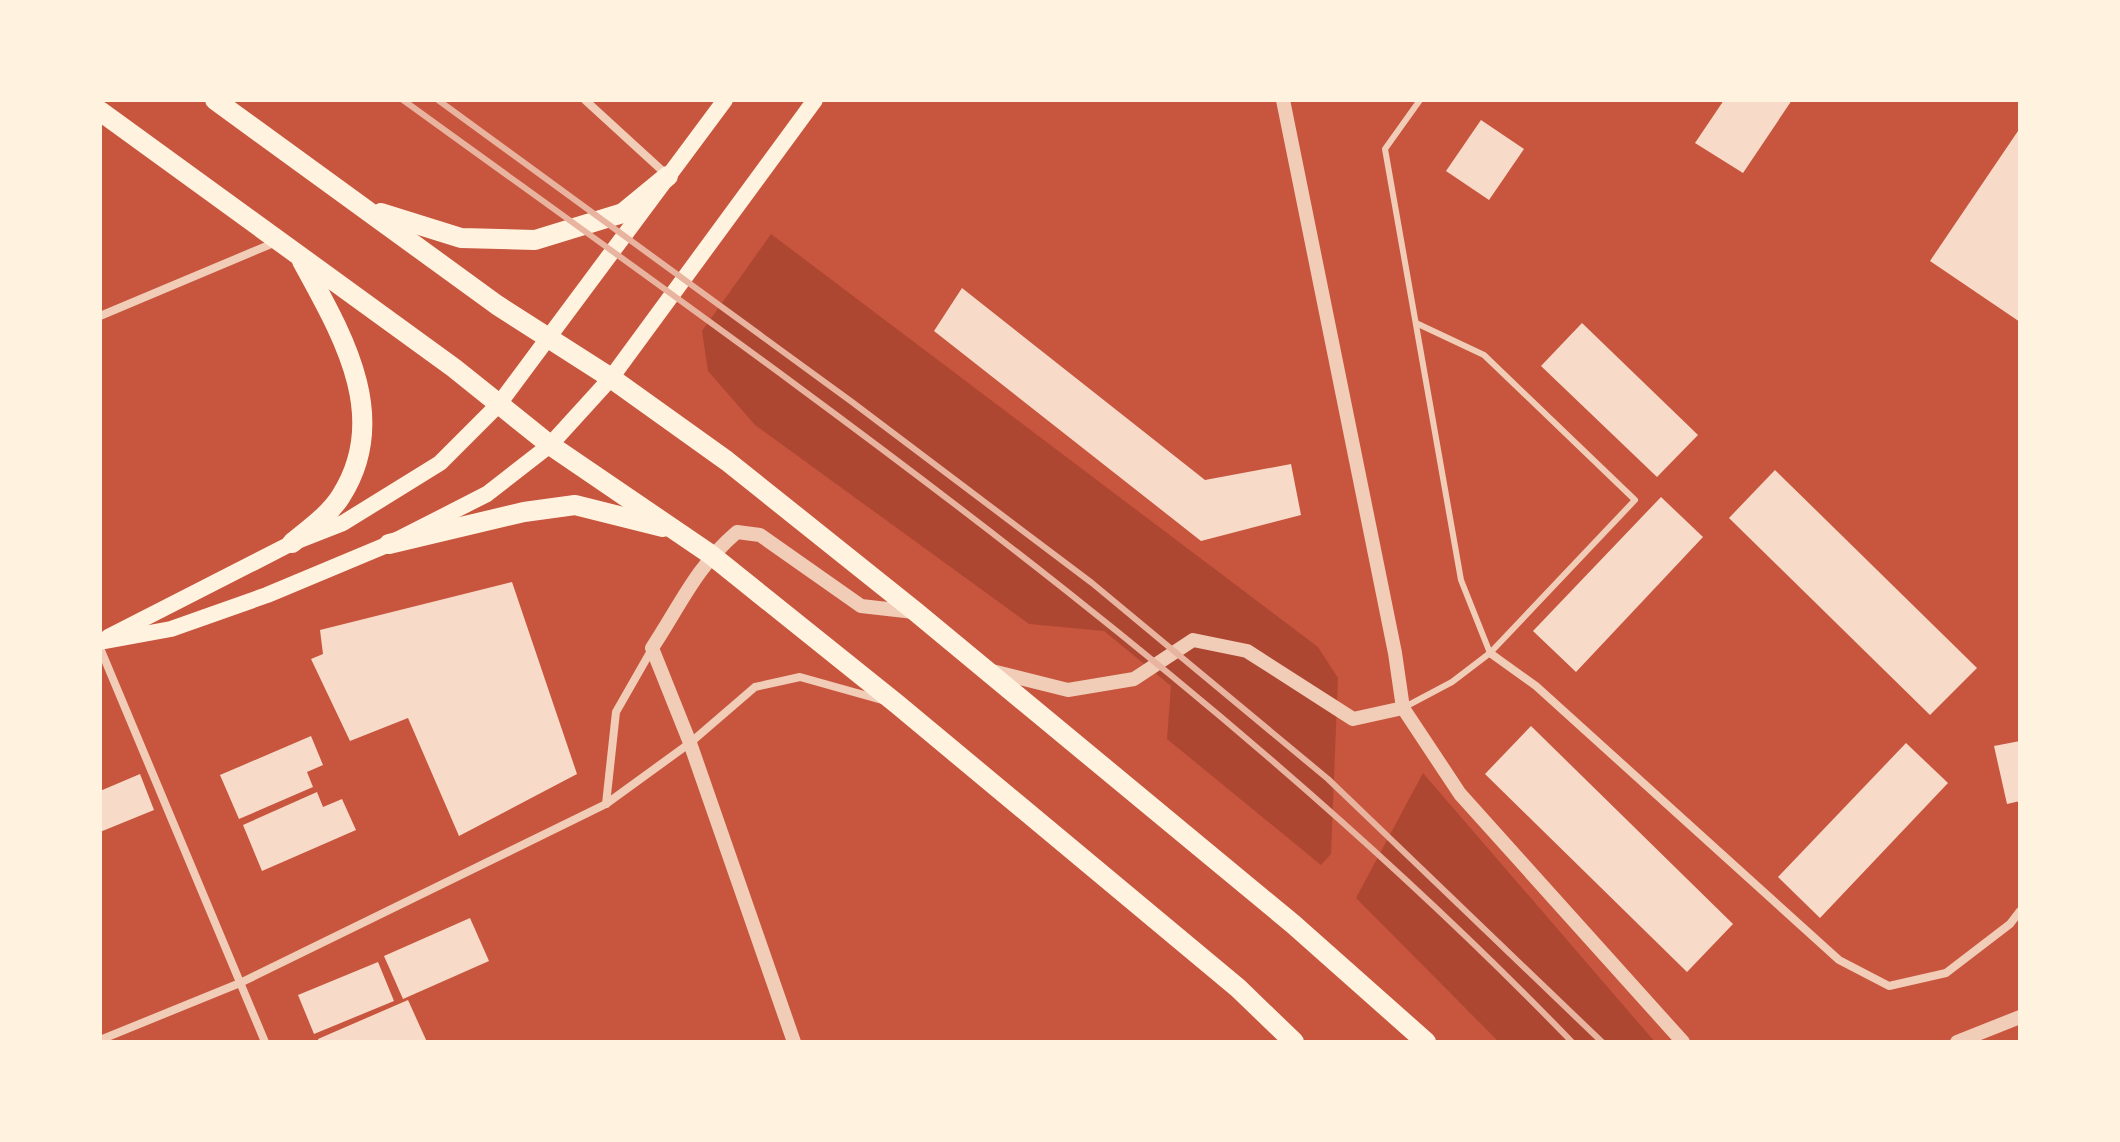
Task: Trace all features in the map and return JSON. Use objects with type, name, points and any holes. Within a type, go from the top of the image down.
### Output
[{"type":"main road","points":[[215,100],[549,339],[611,378],[727,461],[916,612],[1293,924],[1426,1042]]},
{"type":"main road","points":[[100,644],[292,543],[343,523],[440,463],[499,404],[725,100]]},
{"type":"main road","points":[[100,644],[171,629],[267,595],[389,544],[487,494],[550,445],[611,378],[815,100]]},
{"type":"main road","points":[[100,111],[298,254],[550,445],[710,554],[897,704],[1238,988],[1294,1042]]},
{"type":"main road","points":[[363,207],[461,238],[535,240],[623,213],[668,176]]},
{"type":"main road","points":[[292,543],[341,497],[362,450],[363,410],[357,376],[341,334],[298,254]]},
{"type":"main road","points":[[389,544],[524,512],[575,505],[677,531]]},
{"type":"street","points":[[585,100],[668,176]]},
{"type":"street","points":[[1283,100],[1395,653],[1403,708],[1460,794],[1683,1042]]},
{"type":"street","points":[[100,316],[279,241]]},
{"type":"street","points":[[606,804],[616,712],[685,590],[710,554],[737,532],[760,535],[861,606],[916,612]]},
{"type":"street","points":[[986,670],[1068,690],[1134,679],[1193,640],[1247,651],[1353,719],[1403,708]]},
{"type":"street","points":[[100,644],[265,1042]]},
{"type":"street","points":[[652,648],[690,743],[794,1042]]},
{"type":"street","points":[[1490,653],[1536,686],[1839,960],[1889,986],[1946,973],[2010,924],[2020,911]]},
{"type":"street","points":[[100,1040],[240,983],[606,804],[690,743],[755,687],[800,677],[897,704]]},
{"type":"street","points":[[1957,1042],[2020,1017]]},
{"type":"lane","points":[[1420,100],[1385,149],[1461,580],[1490,653]]},
{"type":"lane","points":[[1403,708],[1452,682],[1490,653],[1635,500],[1484,355],[1416,323]]},
{"type":"shaded area","points":[[771,234],[1318,647],[1338,678],[1331,854],[1321,865],[1167,739],[1171,686],[1104,631],[1029,624],[755,425],[708,371],[702,331]]},
{"type":"shaded area","points":[[1423,773],[1655,1042],[1499,1042],[1356,898]]},
{"type":"building","points":[[1724,100],[1792,100],[1743,173],[1695,143]]},
{"type":"building","points":[[1481,120],[1524,149],[1489,200],[1446,171]]},
{"type":"building","points":[[2020,128],[2020,322],[1930,261]]},
{"type":"building","points":[[962,288],[1205,480],[1291,464],[1301,515],[1201,541],[934,331]]},
{"type":"building","points":[[1582,323],[1698,435],[1657,477],[1541,366]]},
{"type":"building","points":[[1775,470],[1977,668],[1930,715],[1729,518]]},
{"type":"building","points":[[1661,497],[1703,537],[1576,672],[1533,631]]},
{"type":"building","points":[[512,582],[577,774],[459,836],[408,718],[350,741],[311,659],[323,654],[320,630]]},
{"type":"building","points":[[1531,726],[1733,924],[1687,972],[1485,774]]},
{"type":"building","points":[[311,736],[323,765],[307,772],[313,787],[239,819],[220,775]]},
{"type":"building","points":[[2020,741],[2020,801],[2007,804],[1994,746]]},
{"type":"building","points":[[1906,743],[1948,783],[1820,918],[1778,877]]},
{"type":"building","points":[[140,774],[154,810],[100,832],[100,791]]},
{"type":"building","points":[[317,792],[323,807],[342,799],[356,830],[262,871],[243,825]]},
{"type":"building","points":[[470,918],[489,961],[403,999],[384,956]]},
{"type":"building","points":[[378,962],[394,1001],[314,1034],[298,995]]},
{"type":"building","points":[[408,1000],[427,1042],[319,1042],[318,1039]]},
{"type":"railway","points":[[403,100],[859,432],[1156,663],[1299,784],[1438,910],[1572,1042]]},
{"type":"railway","points":[[438,100],[852,402],[1092,583],[1328,779],[1602,1042]]}]
